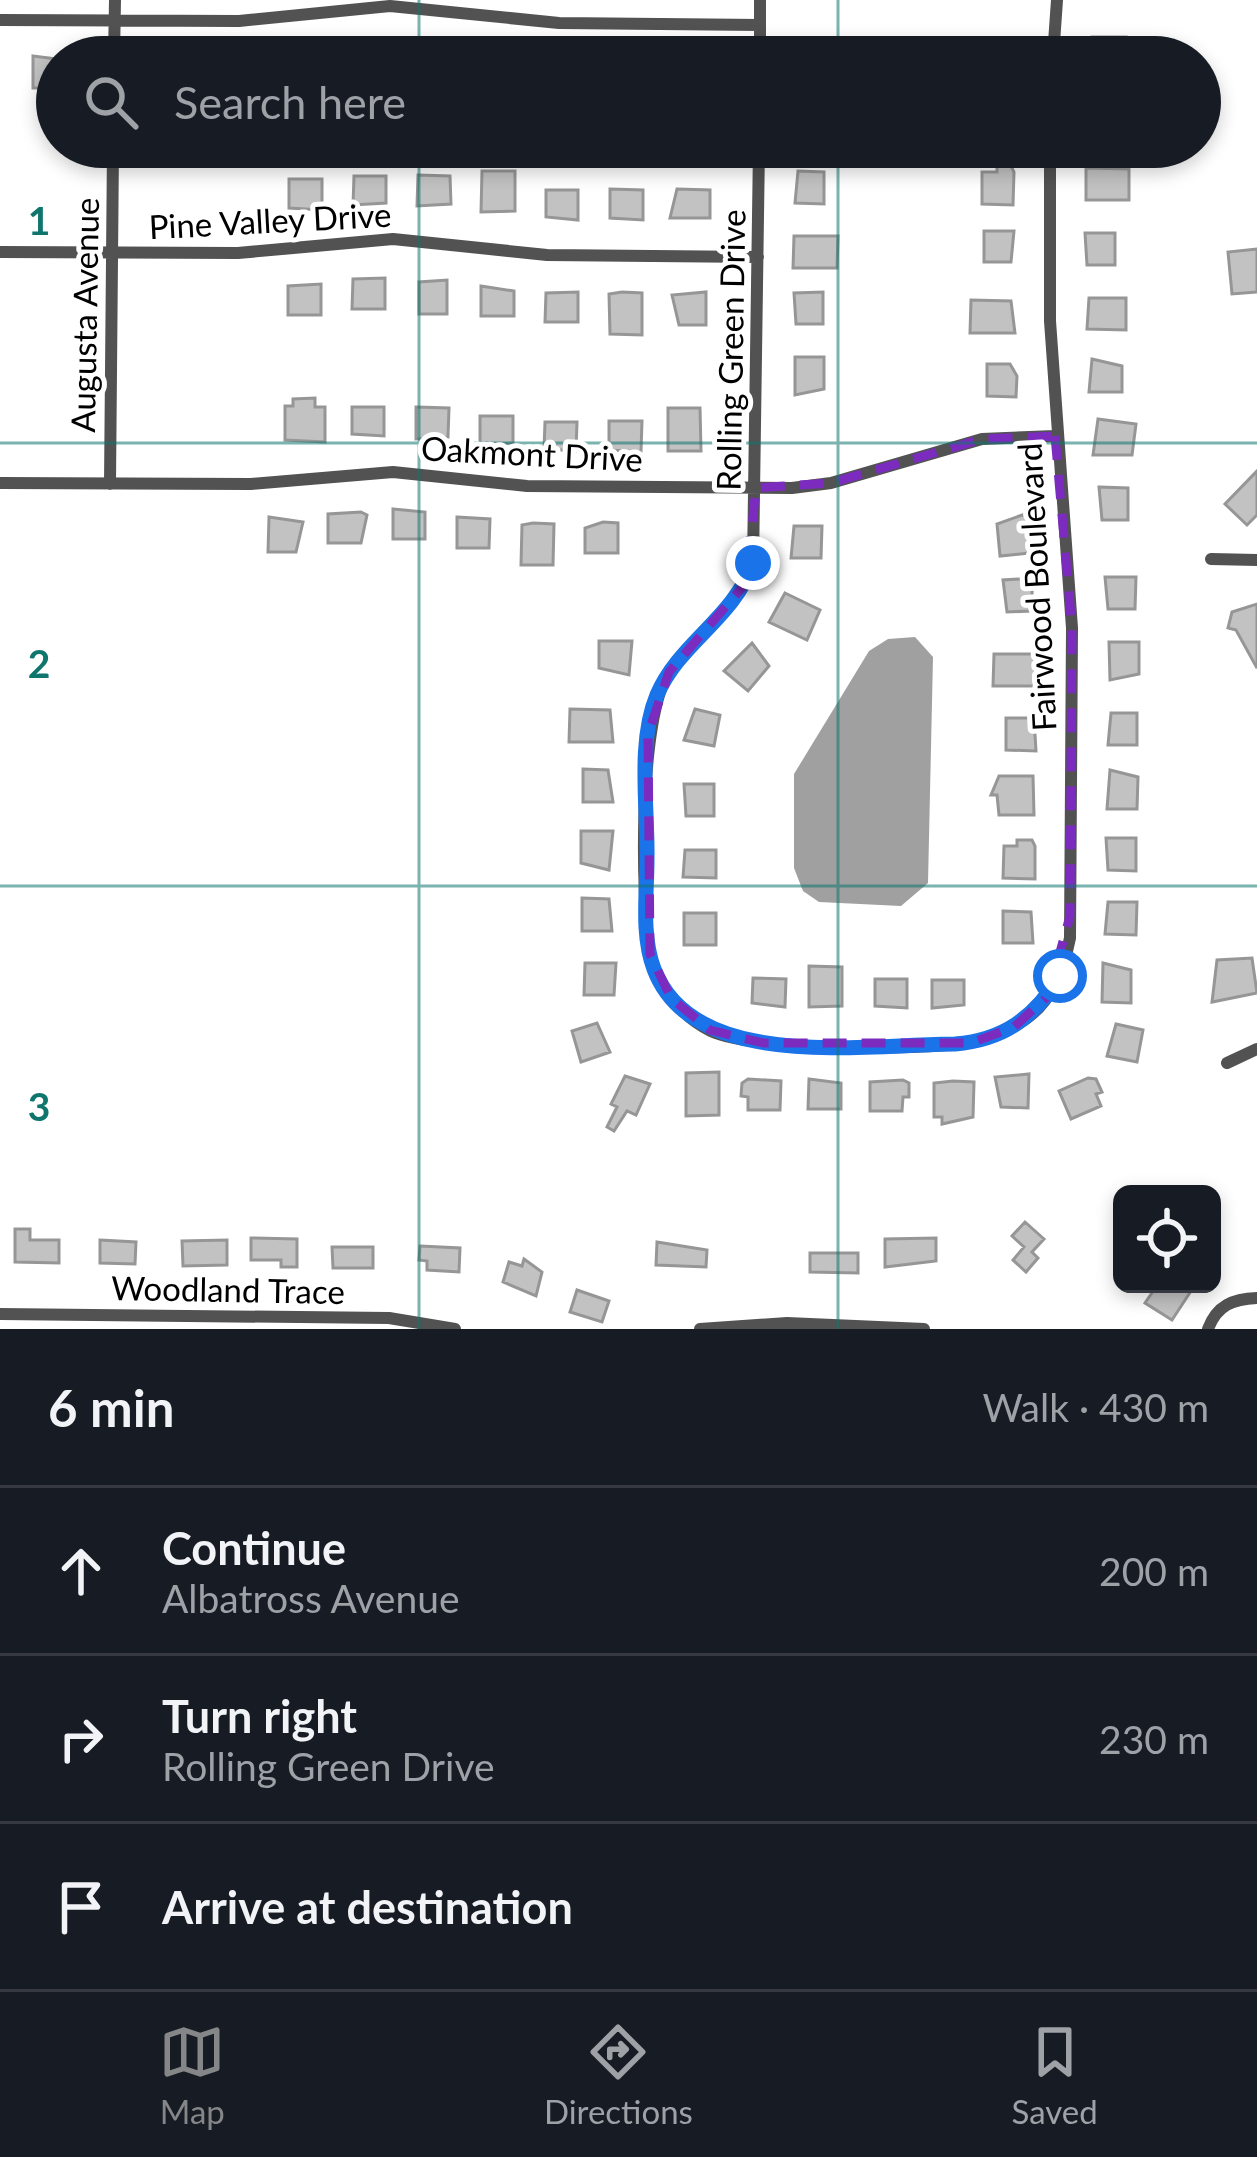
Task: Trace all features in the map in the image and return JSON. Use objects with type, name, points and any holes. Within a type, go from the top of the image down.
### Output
[{"type":"street","points":[[115,0],[115,36]]},
{"type":"street","points":[[760,0],[760,36]]},
{"type":"street","points":[[1054,36],[1057,0]]},
{"type":"street","points":[[0,20],[239,21],[390,6],[559,23],[760,25]]},
{"type":"street","name":"Augusta Avenue","points":[[110,484],[113,168]]},
{"type":"street","name":"Rolling Green Drive","points":[[683,1012],[654,969],[647,932],[651,712],[669,672],[724,616],[746,583],[756,542],[759,168]]},
{"type":"street","name":"Fairwood Boulevard","points":[[683,1012],[710,1030],[763,1043],[971,1043],[1033,1015],[1060,976],[1070,938],[1072,628],[1055,436],[1050,168]]},
{"type":"street","name":"Pine Valley Drive","points":[[0,252],[238,253],[393,238],[547,255],[758,257]]},
{"type":"street","name":"Oakmont Drive","points":[[0,483],[251,484],[394,472],[527,486],[756,488],[831,483],[982,439],[1055,436]]},
{"type":"street","points":[[1211,559],[1257,560]]},
{"type":"street","points":[[1227,1063],[1257,1048]]},
{"type":"street","points":[[1208,1329],[1221,1308],[1233,1300],[1257,1298]]},
{"type":"street","name":"Woodland Trace","points":[[0,1314],[271,1322],[388,1318],[455,1329]]},
{"type":"street","points":[[700,1329],[787,1323],[924,1328]]},
{"type":"highlighted area","points":[[1055,436],[1072,628],[1070,916],[1048,996],[1014,1027],[971,1043],[763,1043],[710,1030],[671,998],[650,954],[648,734],[669,672],[746,583],[756,488],[831,483],[982,439]]},
{"type":"shaded area","points":[[915,637],[933,657],[928,883],[901,906],[819,902],[803,891],[794,868],[794,774],[869,651],[888,639]]},
{"type":"building","points":[[33,56],[36,88],[33,88]]},
{"type":"building","points":[[997,168],[1012,168],[1014,172],[1013,205],[982,204],[982,172],[997,172]]},
{"type":"building","points":[[1086,168],[1129,169],[1129,200],[1086,200]]},
{"type":"building","points":[[482,171],[515,171],[515,211],[481,212]]},
{"type":"building","points":[[798,171],[824,172],[824,204],[795,203]]},
{"type":"building","points":[[418,175],[450,176],[451,204],[417,206]]},
{"type":"building","points":[[354,176],[386,176],[386,203],[353,205]]},
{"type":"building","points":[[289,179],[322,179],[322,210],[289,208]]},
{"type":"building","points":[[610,189],[643,190],[643,220],[610,218]]},
{"type":"building","points":[[677,189],[710,190],[710,218],[670,218]]},
{"type":"building","points":[[546,190],[578,190],[578,220],[546,217]]},
{"type":"building","points":[[984,231],[1014,231],[1011,262],[984,262]]},
{"type":"building","points":[[1085,233],[1115,233],[1115,265],[1087,265]]},
{"type":"building","points":[[794,236],[838,236],[837,268],[793,268]]},
{"type":"building","points":[[1257,249],[1257,292],[1232,294],[1228,252]]},
{"type":"building","points":[[385,278],[385,309],[352,309],[353,279]]},
{"type":"building","points":[[447,280],[447,314],[419,314],[419,282]]},
{"type":"building","points":[[321,284],[321,315],[288,315],[288,286]]},
{"type":"building","points":[[481,286],[514,291],[514,316],[481,316]]},
{"type":"building","points":[[578,292],[578,322],[545,322],[546,293]]},
{"type":"building","points":[[706,292],[706,325],[679,325],[672,295]]},
{"type":"building","points":[[823,292],[823,324],[796,324],[794,293]]},
{"type":"building","points":[[642,293],[642,335],[610,334],[609,294]]},
{"type":"building","points":[[1089,298],[1126,298],[1126,330],[1087,329]]},
{"type":"building","points":[[971,300],[1011,301],[1015,333],[970,333]]},
{"type":"building","points":[[795,357],[824,357],[824,389],[795,395]]},
{"type":"building","points":[[1092,359],[1122,366],[1122,392],[1089,392]]},
{"type":"building","points":[[987,364],[1010,364],[1017,376],[1016,397],[987,396]]},
{"type":"building","points":[[315,398],[315,407],[325,407],[325,442],[285,440],[285,406],[293,406],[293,399]]},
{"type":"building","points":[[352,407],[384,407],[384,436],[352,434]]},
{"type":"building","points":[[416,407],[449,408],[448,437],[416,439]]},
{"type":"building","points":[[668,408],[700,408],[701,451],[668,451]]},
{"type":"building","points":[[480,416],[513,416],[513,443],[480,445]]},
{"type":"building","points":[[1098,419],[1136,424],[1132,455],[1093,455]]},
{"type":"building","points":[[609,421],[642,421],[641,452],[609,450]]},
{"type":"building","points":[[545,422],[577,422],[576,451],[544,449]]},
{"type":"building","points":[[1257,471],[1257,515],[1247,525],[1225,504]]},
{"type":"building","points":[[1099,487],[1128,488],[1128,520],[1102,520]]},
{"type":"building","points":[[393,509],[425,512],[425,539],[393,539]]},
{"type":"building","points":[[328,514],[367,515],[361,543],[328,543]]},
{"type":"building","points":[[1025,514],[1030,553],[1000,556],[997,524]]},
{"type":"building","points":[[269,517],[303,522],[296,552],[268,552]]},
{"type":"building","points":[[457,517],[490,519],[489,548],[457,548]]},
{"type":"building","points":[[618,523],[618,553],[585,553],[585,528]]},
{"type":"building","points":[[554,524],[553,565],[521,565],[522,525]]},
{"type":"building","points":[[794,526],[822,526],[821,558],[791,558]]},
{"type":"building","points":[[1105,577],[1136,577],[1135,609],[1108,609]]},
{"type":"building","points":[[1033,578],[1031,611],[1007,612],[1003,580]]},
{"type":"building","points":[[785,593],[820,610],[807,640],[769,622]]},
{"type":"building","points":[[1257,604],[1257,668],[1236,630],[1228,628],[1232,612]]},
{"type":"building","points":[[599,641],[632,641],[629,675],[599,668]]},
{"type":"building","points":[[1109,642],[1139,642],[1139,674],[1110,680]]},
{"type":"building","points":[[752,643],[769,666],[748,691],[724,671]]},
{"type":"building","points":[[994,654],[1034,654],[1035,686],[993,686]]},
{"type":"building","points":[[570,709],[610,710],[613,742],[569,742]]},
{"type":"building","points":[[695,709],[720,715],[714,746],[684,740]]},
{"type":"building","points":[[1111,713],[1137,713],[1137,745],[1108,745]]},
{"type":"building","points":[[1006,718],[1034,718],[1036,751],[1006,750]]},
{"type":"building","points":[[583,769],[608,770],[613,802],[583,802]]},
{"type":"building","points":[[1110,770],[1138,777],[1137,809],[1107,809]]},
{"type":"building","points":[[999,776],[1033,776],[1034,815],[999,815],[997,795],[991,795]]},
{"type":"building","points":[[684,784],[714,784],[714,816],[686,816]]},
{"type":"building","points":[[581,831],[613,831],[609,870],[581,863]]},
{"type":"building","points":[[1106,838],[1136,838],[1136,871],[1108,870]]},
{"type":"building","points":[[1017,840],[1032,840],[1035,846],[1035,879],[1003,878],[1004,846],[1017,846]]},
{"type":"building","points":[[685,850],[716,850],[716,878],[683,877]]},
{"type":"building","points":[[582,898],[609,899],[612,931],[582,931]]},
{"type":"building","points":[[1108,902],[1137,902],[1136,935],[1105,934]]},
{"type":"building","points":[[1003,911],[1031,912],[1033,943],[1003,943]]},
{"type":"building","points":[[684,913],[716,913],[716,945],[684,945]]},
{"type":"building","points":[[1252,958],[1257,993],[1212,1002],[1217,960]]},
{"type":"building","points":[[585,963],[616,963],[614,995],[584,995]]},
{"type":"building","points":[[1103,963],[1131,970],[1131,1003],[1102,1002]]},
{"type":"building","points":[[809,966],[842,967],[842,1006],[809,1007]]},
{"type":"building","points":[[753,978],[786,979],[785,1007],[752,1003]]},
{"type":"building","points":[[875,979],[907,979],[907,1008],[875,1006]]},
{"type":"building","points":[[932,980],[964,980],[964,1005],[932,1008]]},
{"type":"building","points":[[597,1023],[610,1052],[581,1062],[572,1031]]},
{"type":"building","points":[[1116,1024],[1143,1030],[1137,1062],[1107,1056]]},
{"type":"building","points":[[719,1072],[719,1115],[686,1116],[686,1073]]},
{"type":"building","points":[[1029,1074],[1028,1108],[1001,1107],[995,1077]]},
{"type":"building","points":[[625,1076],[650,1084],[636,1115],[627,1111],[614,1131],[607,1127],[617,1107],[611,1104]]},
{"type":"building","points":[[748,1079],[781,1081],[780,1110],[748,1110],[748,1097],[741,1096],[742,1083]]},
{"type":"building","points":[[809,1079],[841,1083],[841,1109],[808,1109]]},
{"type":"building","points":[[1096,1079],[1101,1106],[1071,1119],[1059,1091]]},
{"type":"building","points":[[870,1082],[909,1083],[909,1097],[903,1097],[902,1111],[870,1111]]},
{"type":"building","points":[[974,1082],[973,1117],[942,1124],[942,1117],[934,1117],[934,1083]]},
{"type":"building","points":[[1025,1222],[1044,1239],[1032,1252],[1038,1258],[1026,1272],[1013,1260],[1024,1247],[1012,1236]]},
{"type":"building","points":[[15,1229],[30,1229],[30,1240],[59,1240],[59,1263],[15,1262]]},
{"type":"building","points":[[251,1238],[297,1239],[297,1267],[281,1267],[281,1260],[251,1260]]},
{"type":"building","points":[[936,1238],[936,1261],[885,1267],[885,1239]]},
{"type":"building","points":[[100,1240],[136,1242],[135,1264],[100,1263]]},
{"type":"building","points":[[227,1240],[227,1265],[183,1266],[182,1241]]},
{"type":"building","points":[[657,1242],[707,1250],[706,1267],[656,1265]]},
{"type":"building","points":[[420,1246],[460,1248],[459,1272],[427,1270],[427,1261],[419,1260]]},
{"type":"building","points":[[332,1247],[373,1247],[373,1268],[333,1268]]},
{"type":"building","points":[[810,1253],[858,1253],[858,1273],[810,1272]]},
{"type":"building","points":[[524,1259],[542,1272],[536,1296],[503,1282],[509,1262],[522,1266]]},
{"type":"building","points":[[577,1290],[609,1301],[602,1322],[570,1312]]},
{"type":"building","points":[[1152,1293],[1190,1293],[1172,1320],[1145,1303]]},
{"type":"route","points":[[753,563],[736,602],[669,672],[651,712],[647,932],[654,969],[671,998],[696,1022],[744,1041],[955,1044],[988,1039],[1033,1015],[1060,976]]}]
